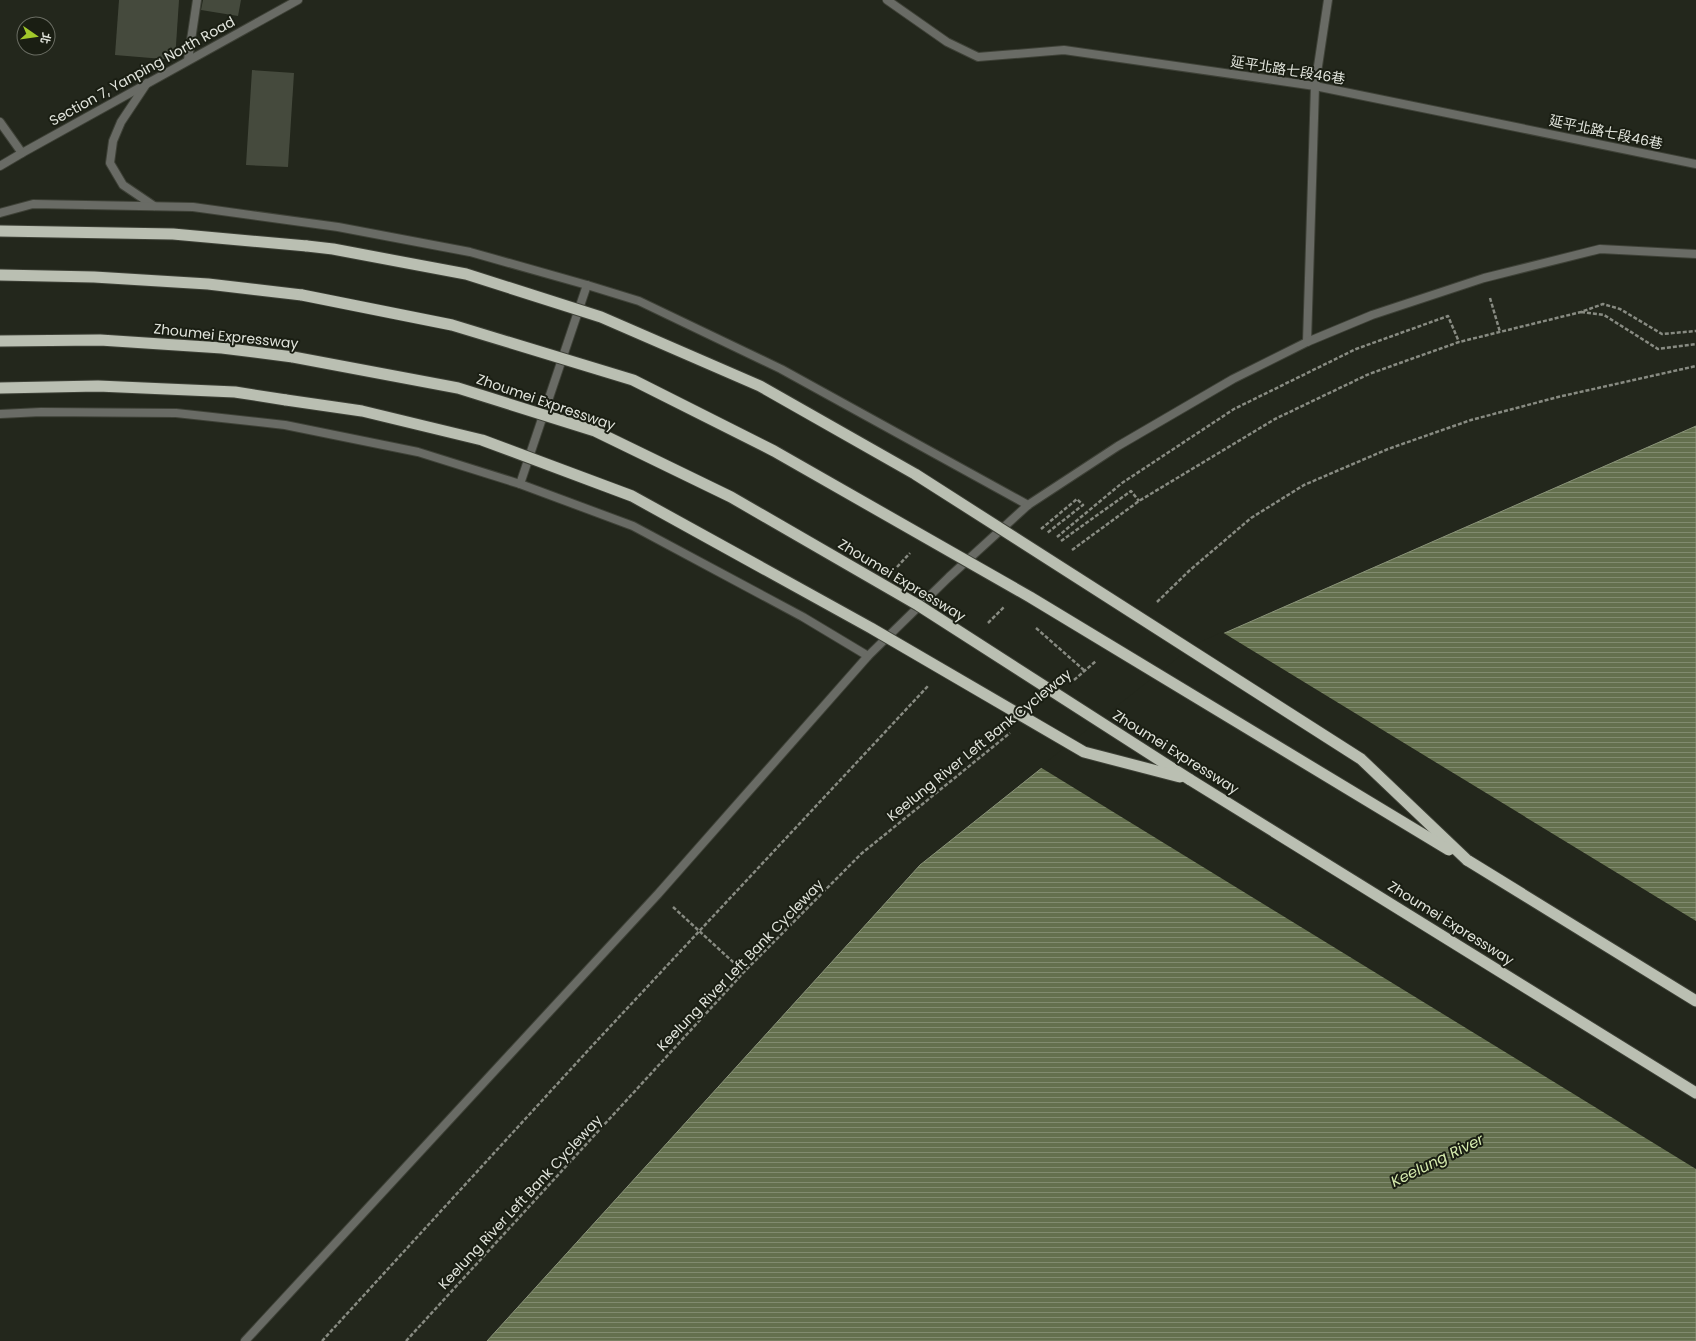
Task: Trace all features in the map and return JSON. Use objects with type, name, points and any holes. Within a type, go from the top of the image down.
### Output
[{"type":"highway","points":[[0,231],[173,234],[307,246],[334,249],[466,274],[601,318],[760,386],[915,474],[1361,759],[1467,860]]},
{"type":"highway","points":[[0,275],[102,277],[208,284],[302,295],[452,324],[633,380],[774,451],[1030,597],[1467,860],[1696,1001]]},
{"type":"highway","name":"Zhoumei Expressway","points":[[0,341],[100,340],[222,348],[293,357],[458,388],[595,431],[731,497],[918,605],[1190,779],[1696,1093]]},
{"type":"highway","points":[[0,388],[121,387],[235,392],[362,411],[482,440],[632,496],[871,628],[1084,752],[1190,779]]},
{"type":"street","points":[[188,60],[197,0]]},
{"type":"street","name":"Section 7, Yanping North Road","points":[[0,166],[298,0]]},
{"type":"street","name":"延平北路七段46巷","points":[[887,0],[947,42],[978,57],[1064,50],[1315,86],[1696,164]]},
{"type":"street","points":[[1307,342],[1315,86],[1328,0]]},
{"type":"street","points":[[147,83],[121,122],[114,141],[110,164],[123,185],[154,206]]},
{"type":"street","points":[[0,122],[22,153]]},
{"type":"street","points":[[0,213],[33,204],[193,207],[338,227],[470,252],[587,285],[639,301],[781,369],[1028,505]]},
{"type":"street","points":[[245,1341],[658,894],[868,656],[949,577],[1028,505],[1118,446],[1233,379],[1307,342],[1372,315],[1484,278],[1600,249],[1696,254]]},
{"type":"street","points":[[520,484],[587,285]]},
{"type":"street","points":[[0,414],[42,412],[176,413],[285,425],[418,452],[520,484],[633,526],[803,617],[868,656]]},
{"type":"path","points":[[1484,278],[1500,332]]},
{"type":"path","points":[[1055,546],[1132,491],[1139,501],[1282,416],[1369,374],[1459,342],[1581,312],[1604,304],[1620,309],[1662,334],[1696,331]]},
{"type":"path","points":[[1581,312],[1604,316],[1658,349],[1696,344]]},
{"type":"path","points":[[1057,537],[1122,483],[1234,409],[1356,349],[1448,316],[1459,342]]},
{"type":"path","points":[[1151,607],[1190,570],[1251,518],[1304,485],[1388,449],[1472,420],[1558,397],[1696,366]]},
{"type":"path","points":[[1045,534],[1083,505],[1077,499]]},
{"type":"path","points":[[894,571],[914,548]]},
{"type":"path","points":[[986,625],[1007,603]]},
{"type":"path","points":[[1031,624],[1085,671]]},
{"type":"path","name":"Keelung River Left Bank Cycleway","points":[[1073,681],[1096,661]]},
{"type":"path","points":[[322,1341],[699,931],[933,681]]},
{"type":"path","name":"Keelung River Left Bank Cycleway","points":[[406,1341],[744,972],[860,854],[1012,731]]},
{"type":"path","points":[[658,894],[744,972]]},
{"type":"water","name":"Keelung River","points":[[1696,426],[1696,1341],[487,1341],[920,865],[1195,646]]},
{"type":"pier","points":[[1222,632],[1696,921],[1696,1169],[1040,767],[1194,645]]},
{"type":"building","points":[[119,0],[179,0],[175,60],[115,55]]},
{"type":"building","points":[[203,0],[241,0],[238,16],[201,10]]},
{"type":"building","points":[[252,70],[294,73],[288,167],[246,165]]}]
